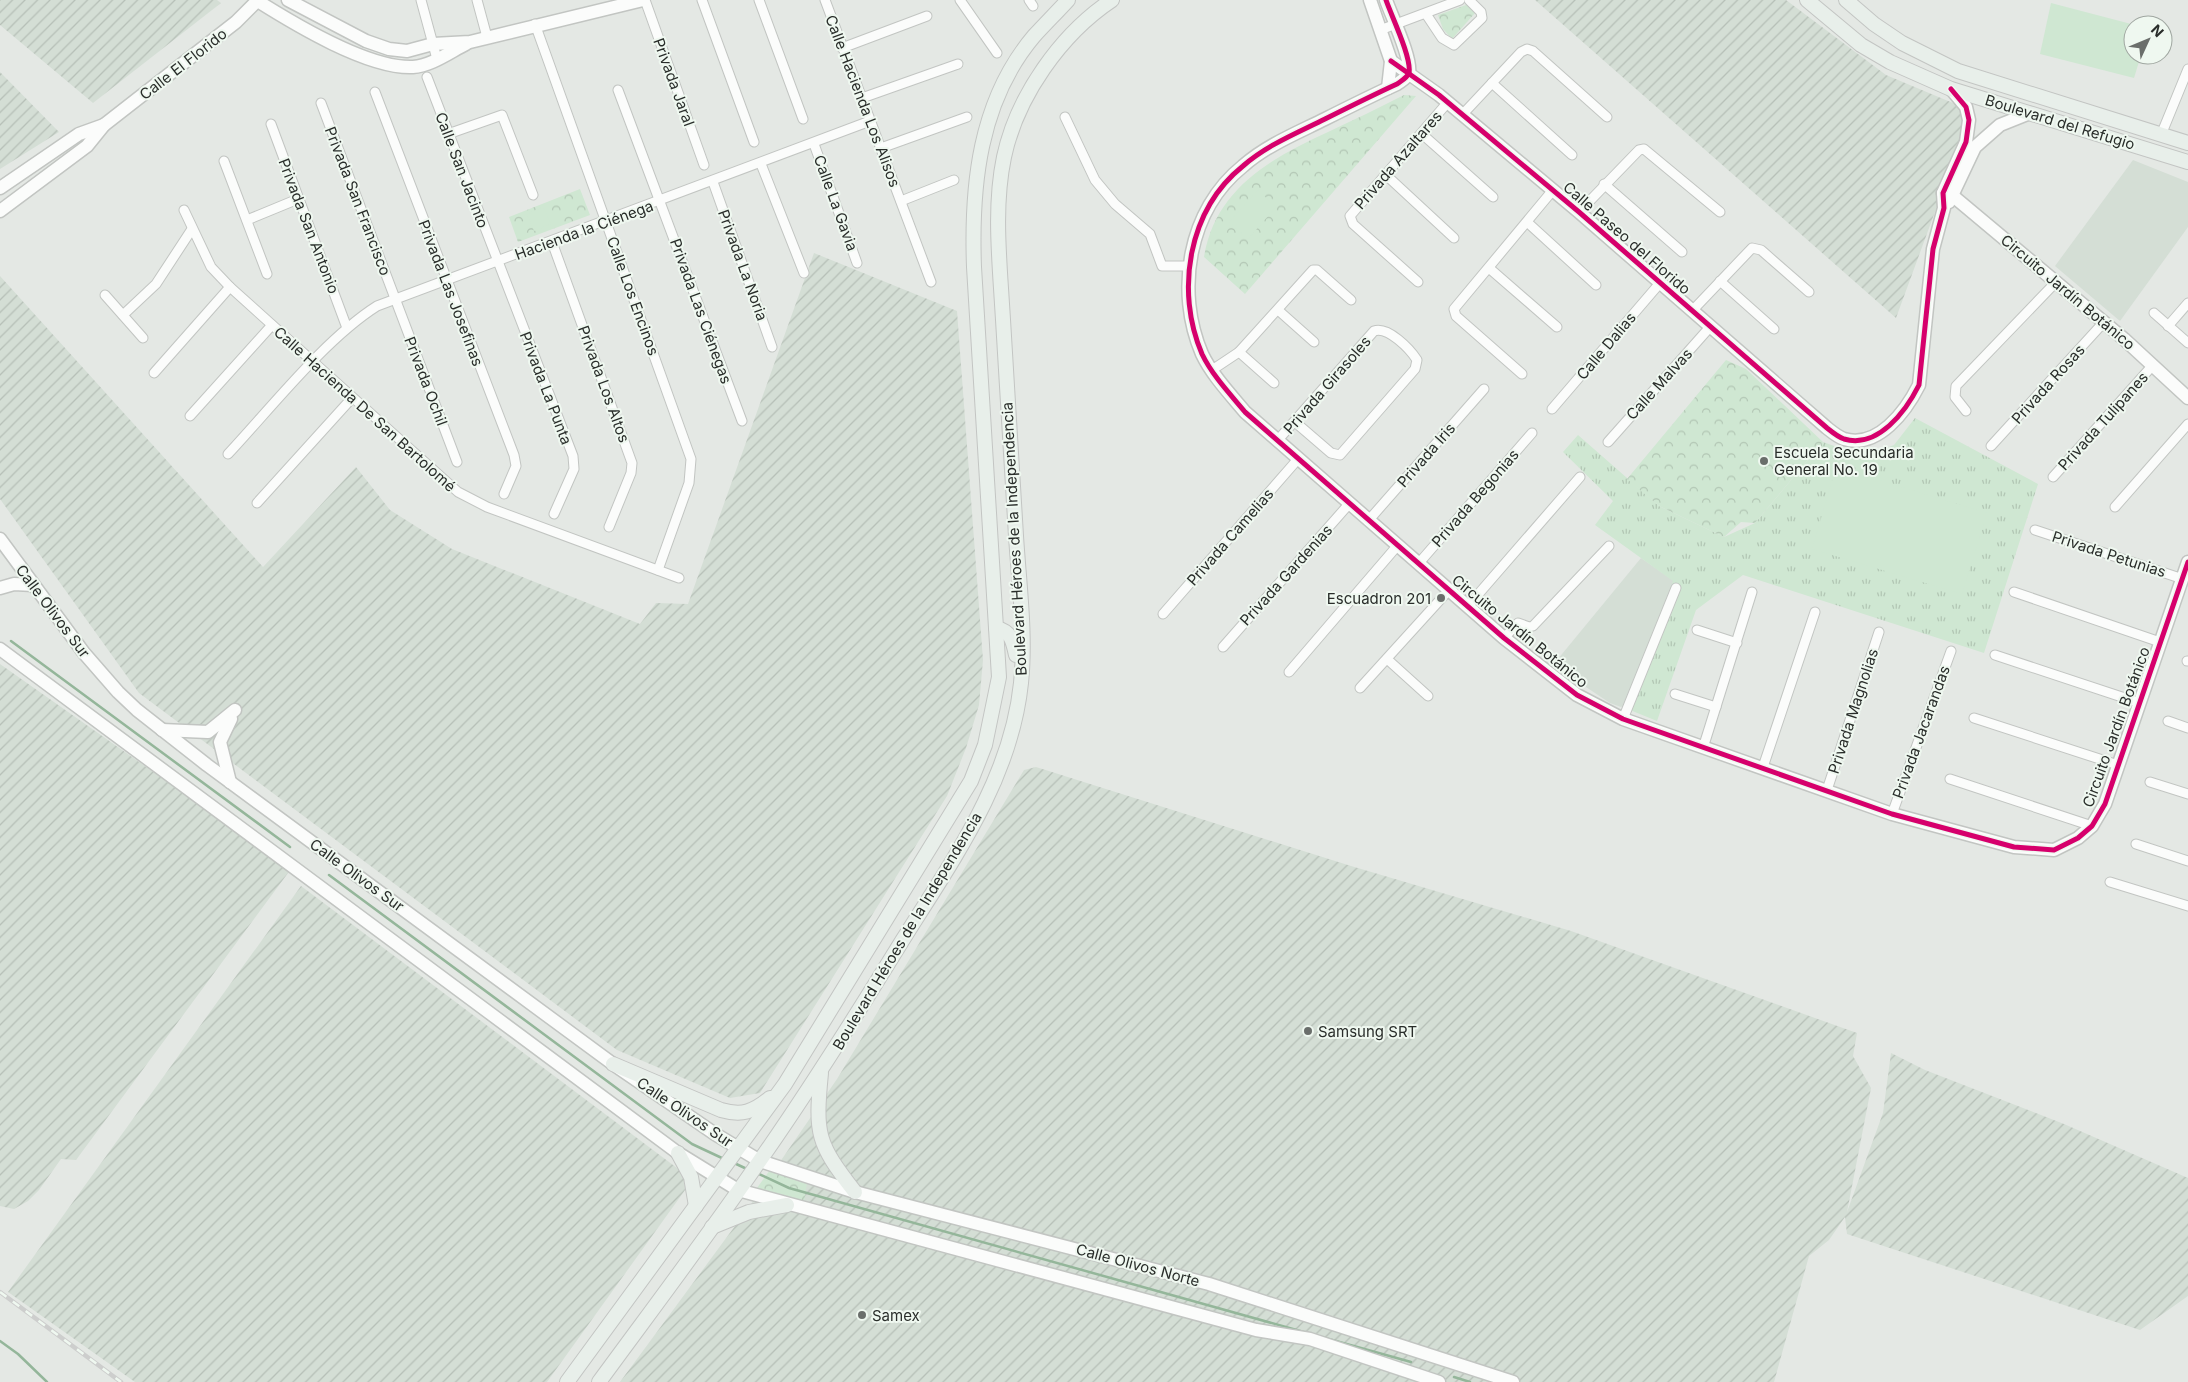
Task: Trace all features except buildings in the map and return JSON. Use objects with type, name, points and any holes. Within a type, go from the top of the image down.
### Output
[{"type":"main road","points":[[257,0],[348,51],[379,62],[411,67],[437,59],[470,42],[487,37],[535,24],[644,0]]},
{"type":"main road","name":"Calle El Florido","points":[[0,211],[82,151],[104,125],[236,22],[257,0]]},
{"type":"main road","points":[[288,0],[366,41],[389,49],[412,51],[433,44],[470,42]]},
{"type":"main road","name":"Boulevard Héroes de la Independencia","points":[[567,1382],[785,1084],[971,781],[985,745],[999,676],[974,267],[972,220],[975,180],[986,130],[996,101],[1009,75],[1033,37],[1068,0]]},
{"type":"main road","name":"Boulevard Héroes de la Independencia","points":[[599,1382],[760,1161],[821,1072],[931,894],[987,798],[1010,741],[1022,677],[1021,610],[1000,267],[999,188],[1005,152],[1016,120],[1032,88],[1052,58],[1078,28],[1112,0]]},
{"type":"main road","points":[[1370,0],[1391,61],[1388,88]]},
{"type":"main road","points":[[1386,0],[1408,61],[1409,72]]},
{"type":"main road","name":"Boulevard del Refugio","points":[[1807,0],[1861,45],[1890,62],[1951,89],[2188,162]]},
{"type":"main road","name":"Boulevard del Refugio","points":[[1846,0],[1874,24],[1902,43],[1958,71],[2188,143]]},
{"type":"main road","name":"Calle Paseo del Florido","points":[[1391,61],[1409,72],[1448,102],[1579,212],[1827,428],[1844,438],[1858,440],[1871,437],[1889,426],[1912,399],[1919,385],[1932,249],[1948,195]]},
{"type":"main road","name":"Circuito Jardín Botánico","points":[[1409,72],[1402,80],[1388,88],[1282,140],[1242,166],[1228,179],[1204,216],[1189,266],[1192,320],[1203,354],[1212,370],[1245,412],[1504,638],[1577,695],[1623,719],[1892,814],[2014,847],[2054,850],[2078,838],[2092,826],[2105,804],[2188,562]]},
{"type":"main road","points":[[1948,195],[1971,144],[1966,107],[1951,89]]},
{"type":"main road","points":[[1971,144],[2000,125],[2030,113]]},
{"type":"main road","name":"Calle El Florido","points":[[0,188],[79,134],[104,125]]},
{"type":"main road","name":"Circuito Jardín Botánico","points":[[1948,195],[2057,281],[2188,398]]},
{"type":"main road","name":"Calle Olivos Sur","points":[[0,539],[101,674],[137,710],[230,782],[614,1064],[684,1113],[760,1161]]},
{"type":"main road","points":[[0,588],[14,584],[33,585]]},
{"type":"main road","points":[[996,628],[1011,635],[1022,677]]},
{"type":"main road","name":"Calle Olivos Sur","points":[[0,649],[678,1153],[738,1190]]},
{"type":"main road","points":[[208,732],[235,710],[220,742]]},
{"type":"main road","points":[[162,730],[208,732],[220,742],[230,782]]},
{"type":"main road","points":[[614,1064],[704,1103],[735,1114],[747,1113],[758,1108],[785,1084]]},
{"type":"main road","points":[[821,1072],[817,1114],[819,1134],[835,1166],[855,1192]]},
{"type":"main road","points":[[678,1153],[691,1177],[696,1206]]},
{"type":"main road","name":"Calle Olivos Norte","points":[[760,1161],[855,1192],[1209,1284],[1513,1382]]},
{"type":"main road","points":[[738,1190],[787,1205],[1256,1330],[1310,1339],[1439,1382]]},
{"type":"main road","points":[[711,1228],[749,1212],[787,1205]]},
{"type":"street","points":[[421,0],[437,59]]},
{"type":"street","points":[[477,0],[487,37]]},
{"type":"street","name":"Privada Jaral","points":[[644,0],[704,164]]},
{"type":"street","points":[[702,0],[754,142]]},
{"type":"street","points":[[759,0],[803,119]]},
{"type":"street","name":"Calle Hacienda Los Alisos","points":[[825,0],[932,282]]},
{"type":"street","points":[[960,0],[997,53]]},
{"type":"street","points":[[1380,30],[1460,0]]},
{"type":"street","points":[[1426,14],[1442,38],[1454,45],[1482,18],[1482,12],[1469,0]]},
{"type":"street","points":[[842,48],[927,16]]},
{"type":"street","name":"Calle Los Encinos","points":[[535,24],[691,459],[689,483],[658,570]]},
{"type":"street","points":[[1462,114],[1521,52],[1527,50],[1533,51],[1607,117]]},
{"type":"street","points":[[862,98],[958,64]]},
{"type":"street","points":[[2161,134],[2188,69]]},
{"type":"street","name":"Calle San Jacinto","points":[[426,77],[497,262]]},
{"type":"street","points":[[1492,83],[1572,155]]},
{"type":"street","name":"Privada Las Ciénegas","points":[[618,90],[742,421]]},
{"type":"street","name":"Privada Las Josefinas","points":[[375,92],[514,455],[516,466],[504,494]]},
{"type":"street","name":"Privada Azaltares","points":[[1418,282],[1350,219],[1351,214],[1448,102]]},
{"type":"street","name":"Privada San Francisco","points":[[321,103],[395,299]]},
{"type":"street","points":[[448,134],[502,115],[533,195]]},
{"type":"street","points":[[881,148],[967,117]]},
{"type":"street","points":[[1065,117],[1096,180],[1115,204],[1150,234],[1162,266],[1189,266]]},
{"type":"street","name":"Hacienda la Ciénega","points":[[228,454],[347,328],[377,306],[762,164],[870,121]]},
{"type":"street","name":"Privada San Antonio","points":[[271,124],[347,328]]},
{"type":"street","points":[[1422,134],[1493,197]]},
{"type":"street","name":"Calle La Gavia","points":[[814,144],[857,263]]},
{"type":"street","points":[[1579,212],[1604,184],[1639,150],[1644,149],[1720,212]]},
{"type":"street","points":[[224,161],[267,274]]},
{"type":"street","points":[[762,164],[804,273]]},
{"type":"street","points":[[1386,175],[1454,238]]},
{"type":"street","points":[[901,201],[954,180]]},
{"type":"street","name":"Privada La Noria","points":[[713,182],[772,347]]},
{"type":"street","points":[[1604,184],[1682,252]]},
{"type":"street","points":[[1522,374],[1456,316],[1454,311],[1553,190]]},
{"type":"street","points":[[247,220],[298,199]]},
{"type":"street","name":"Calle Hacienda De San Bartolomé","points":[[184,210],[212,267],[230,288],[446,482],[472,500],[678,578]]},
{"type":"street","points":[[1527,222],[1596,285]]},
{"type":"street","points":[[123,316],[156,284],[192,229]]},
{"type":"street","name":"Privada Los Altos","points":[[552,242],[632,464],[631,474],[610,527]]},
{"type":"street","points":[[1692,310],[1752,248],[1756,248],[1809,292]]},
{"type":"street","name":"Privada La Punta","points":[[497,262],[574,463],[572,475],[554,514]]},
{"type":"street","points":[[1488,268],[1557,327]]},
{"type":"street","points":[[1212,370],[1239,352],[1313,270],[1317,270],[1351,300]]},
{"type":"street","points":[[1720,281],[1774,329]]},
{"type":"street","points":[[1966,411],[1955,397],[1956,386],[2057,281]]},
{"type":"street","name":"Calle Dalias","points":[[1552,409],[1660,283]]},
{"type":"street","points":[[154,373],[230,288]]},
{"type":"street","points":[[105,295],[143,338]]},
{"type":"street","name":"Privada Ochil","points":[[395,299],[458,462]]},
{"type":"street","points":[[2168,326],[2188,303]]},
{"type":"street","points":[[1278,310],[1314,342]]},
{"type":"street","points":[[2154,313],[2188,343]]},
{"type":"street","name":"Privada Rosas","points":[[1992,446],[2104,322]]},
{"type":"street","points":[[190,416],[272,325]]},
{"type":"street","name":"Calle Malvas","points":[[1608,442],[1710,327]]},
{"type":"street","name":"Privada Girasoles","points":[[1278,441],[1295,422],[1378,330],[1391,334],[1414,356],[1417,365],[1343,452],[1337,456],[1295,422]]},
{"type":"street","points":[[1239,352],[1274,382]]},
{"type":"street","name":"Privada Tulipanes","points":[[2053,477],[2153,365]]},
{"type":"street","name":"Privada Iris","points":[[1368,520],[1484,389]]},
{"type":"street","points":[[257,503],[352,398]]},
{"type":"street","points":[[2115,507],[2188,424]]},
{"type":"street","name":"Privada Begonias","points":[[1419,563],[1532,433]]},
{"type":"street","name":"Privada Camelias","points":[[1163,614],[1298,460]]},
{"type":"street","points":[[1468,606],[1580,477]]},
{"type":"street","name":"Privada Gardenias","points":[[1223,647],[1349,504]]},
{"type":"street","name":"Privada Petunias","points":[[2035,530],[2183,579]]},
{"type":"street","points":[[1289,672],[1398,545]]},
{"type":"street","points":[[1504,638],[1518,623],[1530,627],[1533,626],[1609,546]]},
{"type":"street","points":[[1623,719],[1676,588]]},
{"type":"street","points":[[1360,688],[1449,590]]},
{"type":"street","points":[[1703,748],[1752,592]]},
{"type":"street","points":[[2014,592],[2160,642]]},
{"type":"street","points":[[1763,767],[1815,612]]},
{"type":"street","points":[[1697,630],[1737,643]]},
{"type":"street","name":"Privada Magnolias","points":[[1827,790],[1879,632]]},
{"type":"street","name":"Privada Jacarandas","points":[[1892,814],[1950,651]]},
{"type":"street","points":[[1995,655],[2140,703]]},
{"type":"street","points":[[1387,659],[1428,696]]},
{"type":"street","points":[[1675,694],[1716,707]]},
{"type":"street","points":[[1974,718],[2118,765]]},
{"type":"street","points":[[2168,721],[2188,728]]},
{"type":"street","points":[[1950,779],[2092,826]]},
{"type":"street","points":[[2150,782],[2188,794]]},
{"type":"street","points":[[2136,844],[2188,861]]},
{"type":"street","points":[[2110,882],[2188,906]]},
{"type":"shaded area","points":[[0,0],[217,0],[221,3],[93,103],[0,25]]},
{"type":"shaded area","points":[[1535,0],[1786,0],[1886,75],[1972,111],[1896,318]]},
{"type":"shaded area","points":[[0,72],[59,132],[0,169]]},
{"type":"shaded area","points":[[2133,160],[2188,182],[2188,227],[2120,321],[2055,266]]},
{"type":"shaded area","points":[[814,253],[957,311],[983,660],[979,705],[966,748],[947,796],[760,1093],[730,1098],[617,1050],[139,693],[0,499],[0,276],[263,567],[356,467],[390,510],[452,549],[640,624],[656,603],[688,604]]},
{"type":"shaded area","points":[[1641,558],[1674,581],[1626,704],[1621,707],[1610,703],[1553,665]]},
{"type":"shaded area","points":[[0,664],[291,869],[76,1160],[61,1159],[39,1190],[28,1201],[14,1209],[0,1206]]},
{"type":"shaded area","points":[[1036,767],[1351,866],[1571,931],[1857,1033],[1853,1056],[1871,1088],[1847,1212],[1883,1113],[1891,1053],[1925,1070],[2064,1124],[2188,1178],[2188,1296],[2140,1330],[1847,1234],[1845,1217],[1829,1240],[1809,1256],[1774,1382],[620,1382],[749,1207],[837,1079],[1024,770]]},
{"type":"shaded area","points":[[301,886],[685,1174],[688,1186],[547,1382],[135,1382],[8,1292]]},
{"type":"green space","points":[[2051,3],[2123,22],[2123,65],[2138,65],[2134,78],[2040,54]]},
{"type":"green space","points":[[1466,5],[1470,6],[1475,13],[1452,39],[1443,29],[1438,15]]},
{"type":"green space","points":[[1404,95],[1416,96],[1245,294],[1204,257],[1210,233],[1220,212],[1233,194],[1249,179],[1286,153]]},
{"type":"green space","points":[[580,189],[590,215],[518,242],[509,217]]},
{"type":"green space","points":[[1258,190],[1276,207],[1248,239],[1229,222]]},
{"type":"green space","points":[[543,207],[551,224],[534,231],[527,214]]},
{"type":"green space","points":[[1726,360],[1746,369],[1823,442],[1755,523],[1741,522],[1724,537],[1659,506],[1627,479]]},
{"type":"green space","points":[[1915,418],[2038,484],[1984,653],[1743,575],[1696,610],[1657,721],[1630,710],[1673,581],[1595,525],[1613,501],[1563,452],[1578,435],[1659,506],[1724,537],[1755,523],[1823,442],[1865,457],[1894,445]]},
{"type":"green space","points":[[1836,467],[1987,513],[1962,594],[1812,549]]},
{"type":"green space","points":[[770,1170],[807,1183],[804,1203],[757,1188]]},
{"type":"waterway","points":[[11,641],[290,847]]},
{"type":"waterway","points":[[329,875],[692,1144],[724,1159]]},
{"type":"waterway","points":[[734,1163],[747,1169]]},
{"type":"waterway","points":[[757,1173],[789,1188],[1411,1362]]},
{"type":"waterway","points":[[0,1341],[18,1354],[47,1382]]},
{"type":"waterway","points":[[1454,1377],[1470,1382]]},
{"type":"railway","points":[[0,1292],[121,1382]]},
{"type":"cycle path","points":[[1386,0],[1407,57],[1408,75],[1397,84],[1272,146],[1243,166],[1224,184],[1210,205],[1199,228],[1192,253],[1189,278],[1189,304],[1194,330],[1202,354],[1211,369],[1245,412],[1504,638],[1577,695],[1623,719],[1892,814],[2014,847],[2054,850],[2078,838],[2092,826],[2105,804],[2188,562]]},
{"type":"cycle path","points":[[1391,61],[1439,95],[1579,212],[1827,428],[1844,439],[1856,441],[1868,438],[1889,426],[1907,406],[1919,385],[1933,249],[1944,208],[1943,193],[1966,142],[1969,120],[1966,107],[1951,89]]},
{"type":"place","name":"Escuela Secundaria General No. 19","points":[[1764,461]]},
{"type":"place","name":"Escuadron 201","points":[[1441,598]]},
{"type":"place","name":"Samsung SRT","points":[[1308,1031]]},
{"type":"place","name":"Samex","points":[[862,1315]]}]
